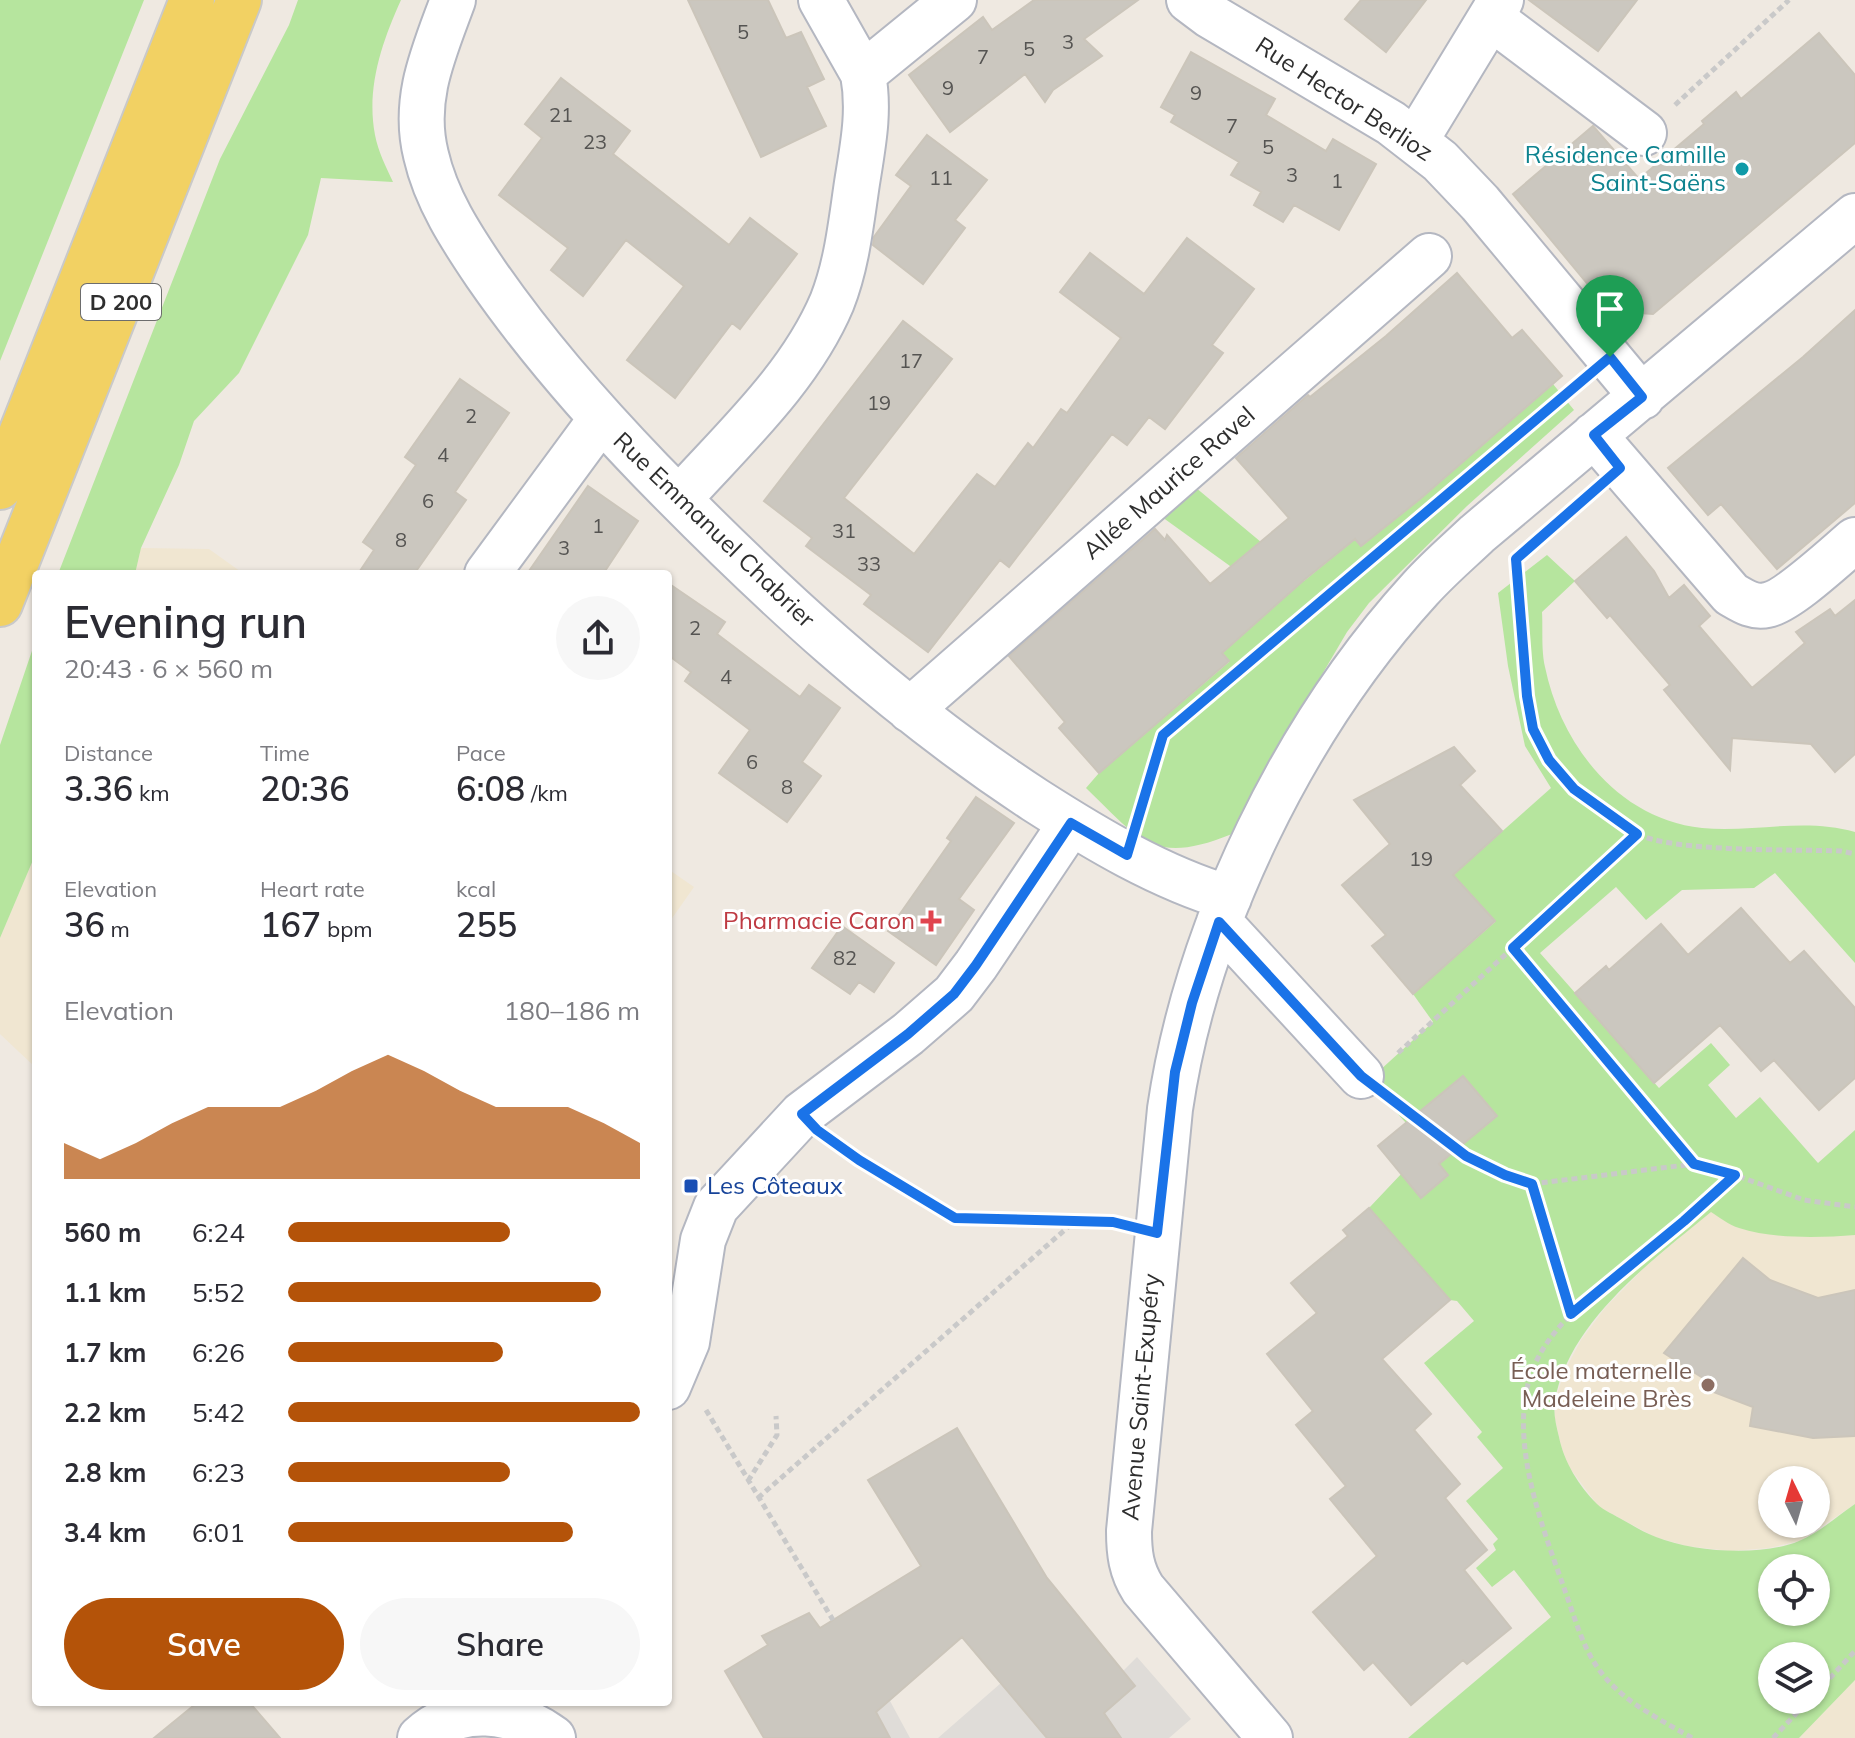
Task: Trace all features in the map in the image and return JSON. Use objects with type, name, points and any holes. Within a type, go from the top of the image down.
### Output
[{"type":"main road","name":"D 200","points":[[0,487],[192,0]]},
{"type":"main road","name":"D 200","points":[[0,604],[239,0]]},
{"type":"street","name":"Rue Emmanuel Chabrier","points":[[453,0],[425,78],[420,105],[426,155],[434,181],[462,239],[495,287],[601,419],[747,567],[857,667],[910,710],[1011,784],[1071,823],[1127,855],[1200,889],[1224,910]]},
{"type":"street","points":[[679,499],[773,394],[822,323],[848,245],[868,112],[863,74],[821,0]]},
{"type":"street","points":[[863,74],[954,0]]},
{"type":"street","name":"Rue Hector Berlioz","points":[[1189,0],[1416,140],[1456,175],[1642,397]]},
{"type":"street","points":[[1416,140],[1496,9],[1644,133]]},
{"type":"street","name":"Avenue Saint-Exupéry","points":[[1270,1738],[1143,1589],[1131,1564],[1129,1531],[1175,1072],[1192,1003],[1224,910],[1259,831],[1332,703],[1374,644],[1421,588],[1477,534],[1855,216]]},
{"type":"street","name":"Allée Maurice Ravel","points":[[910,710],[1429,256]]},
{"type":"street","points":[[490,570],[601,419]]},
{"type":"street","points":[[1594,435],[1731,594],[1745,603],[1772,605],[1855,540]]},
{"type":"street","points":[[672,1378],[687,1342],[709,1221],[727,1195],[802,1114],[908,1034],[954,994],[1071,823]]},
{"type":"street","points":[[1224,910],[1364,1078]]},
{"type":"street","points":[[420,1738],[440,1723],[476,1706],[519,1719],[553,1738]]},
{"type":"path","points":[[1644,133],[1789,0]]},
{"type":"path","points":[[1127,855],[1163,735],[1610,357]]},
{"type":"path","points":[[1516,559],[1527,696],[1533,729],[1549,760],[1574,789],[1637,834],[1695,846],[1855,854]]},
{"type":"path","points":[[1637,834],[1364,1078],[1466,1156],[1532,1184],[1694,1164],[1804,1200],[1855,1207]]},
{"type":"path","points":[[1513,948],[1694,1164]]},
{"type":"path","points":[[802,1114],[817,1130],[859,1160],[955,1218],[1113,1222],[1157,1233]]},
{"type":"path","points":[[1692,1738],[1621,1696],[1598,1669],[1581,1634],[1543,1527],[1525,1456],[1526,1385],[1540,1354],[1571,1314],[1735,1175]]},
{"type":"path","points":[[1532,1184],[1571,1314]]},
{"type":"path","points":[[758,1498],[1075,1221]]},
{"type":"path","points":[[705,1410],[833,1620]]},
{"type":"path","points":[[748,1481],[777,1435],[776,1416]]},
{"type":"path","points":[[1830,1678],[1855,1651]]},
{"type":"path","points":[[1773,1738],[1796,1714]]},
{"type":"shaded area","points":[[141,548],[209,549],[238,570],[136,570]]},
{"type":"shaded area","points":[[32,862],[32,1064],[0,1034],[0,938]]},
{"type":"shaded area","points":[[672,872],[694,887],[672,918]]},
{"type":"shaded area","name":"École maternelle Madeleine Brès","points":[[1711,1211],[1736,1227],[1756,1232],[1793,1236],[1855,1235],[1855,1504],[1830,1521],[1830,1466],[1758,1466],[1758,1538],[1804,1538],[1768,1548],[1730,1551],[1687,1546],[1655,1537],[1599,1507],[1569,1467],[1555,1419],[1555,1400],[1565,1370],[1581,1340],[1605,1308],[1644,1268]]},
{"type":"shaded area","points":[[1137,1657],[1191,1719],[1169,1738],[1121,1738],[1104,1713],[1135,1686],[1123,1671]]},
{"type":"shaded area","points":[[1855,1680],[1855,1738],[1799,1738],[1822,1714],[1830,1714],[1830,1706]]},
{"type":"shaded area","points":[[1001,1683],[1047,1738],[938,1738]]},
{"type":"shaded area","points":[[889,1701],[910,1738],[890,1738],[876,1712]]},
{"type":"green space","points":[[0,0],[144,0],[0,361]]},
{"type":"green space","points":[[298,0],[401,0],[382,49],[373,100],[376,141],[393,182],[321,178],[308,235],[239,373],[194,421],[179,465],[141,548],[136,570],[60,570],[220,159],[289,25]]},
{"type":"green space","points":[[1553,384],[1574,410],[1467,506],[1369,603],[1347,632],[1232,834],[1183,848],[1165,847],[1135,834],[1086,788],[1099,773],[1229,662],[1222,653],[1268,612],[1230,566],[1162,517],[1195,487],[1304,581],[1355,539],[1362,546]]},
{"type":"green space","points":[[1547,555],[1575,581],[1542,612],[1545,667],[1553,696],[1564,724],[1580,750],[1620,794],[1644,810],[1672,822],[1702,828],[1798,825],[1855,832],[1855,963],[1775,873],[1754,888],[1682,890],[1646,920],[1616,887],[1540,953],[1659,1088],[1711,1043],[1730,1065],[1708,1085],[1736,1118],[1760,1097],[1818,1163],[1855,1130],[1855,1235],[1811,1237],[1752,1232],[1735,1227],[1711,1212],[1616,1294],[1595,1319],[1563,1372],[1554,1406],[1561,1446],[1573,1473],[1590,1497],[1610,1513],[1648,1534],[1671,1542],[1708,1549],[1747,1551],[1784,1546],[1805,1538],[1830,1538],[1830,1522],[1855,1504],[1855,1680],[1830,1706],[1830,1642],[1758,1642],[1758,1714],[1822,1714],[1799,1738],[1408,1738],[1551,1617],[1514,1570],[1492,1587],[1476,1568],[1496,1550],[1493,1544],[1498,1539],[1466,1501],[1503,1468],[1477,1437],[1482,1432],[1424,1363],[1474,1321],[1457,1301],[1450,1300],[1369,1208],[1403,1172],[1406,1123],[1368,1081],[1433,1022],[1413,994],[1495,922],[1453,875],[1551,788],[1525,746],[1508,666],[1498,593]]},
{"type":"green space","points":[[32,651],[32,862],[0,938],[0,745]]},
{"type":"building","points":[[688,0],[768,0],[786,38],[801,32],[824,79],[807,87],[826,126],[761,157]]},
{"type":"building","points":[[1034,0],[1138,0],[1084,39],[1102,56],[1053,90],[1045,102],[1025,74],[950,132],[909,75],[983,17],[992,30]]},
{"type":"building","points":[[1361,0],[1426,0],[1386,52],[1345,19]]},
{"type":"building","points":[[1529,0],[1637,0],[1598,51]]},
{"type":"building","name":"Résidence Camille Saint-Saëns","points":[[1819,33],[1855,75],[1855,143],[1653,314],[1610,311],[1513,194],[1593,126],[1639,179],[1704,124],[1702,121],[1736,92],[1741,99]]},
{"type":"building","points":[[1191,52],[1275,99],[1266,115],[1326,151],[1333,139],[1376,164],[1339,230],[1294,205],[1283,222],[1254,205],[1261,192],[1231,175],[1239,162],[1171,122],[1175,115],[1161,107]]},
{"type":"building","points":[[561,78],[630,131],[613,154],[729,245],[750,218],[797,254],[740,329],[732,323],[675,398],[627,360],[684,286],[626,240],[583,296],[551,270],[568,248],[499,195],[542,138],[525,124]]},
{"type":"building","points":[[927,135],[987,180],[955,220],[965,228],[923,284],[873,245],[874,237],[911,186],[896,175]]},
{"type":"building","points":[[1187,238],[1254,289],[1212,345],[1223,353],[1165,429],[1149,417],[1127,445],[1112,434],[1009,567],[1000,560],[928,652],[864,604],[871,595],[806,546],[812,538],[764,501],[903,321],[952,359],[844,498],[914,554],[977,474],[995,487],[1028,443],[1033,448],[1061,409],[1067,413],[1121,338],[1060,292],[1090,253],[1144,294]]},
{"type":"building","points":[[1457,273],[1512,338],[1522,330],[1562,376],[1361,546],[1355,539],[1304,580],[1222,653],[1229,661],[1099,773],[1059,728],[1065,722],[1009,656],[1155,529],[1165,540],[1167,535],[1210,584],[1289,518],[1236,458],[1308,395],[1310,397],[1386,336]]},
{"type":"building","points":[[1855,310],[1855,503],[1777,569],[1721,504],[1708,515],[1668,468]]},
{"type":"building","points":[[460,379],[509,413],[455,492],[466,500],[417,570],[361,570],[374,550],[363,542],[416,465],[405,457]]},
{"type":"building","points":[[588,486],[638,521],[606,570],[530,570]]},
{"type":"building","points":[[1626,537],[1654,571],[1669,598],[1684,585],[1710,616],[1699,626],[1752,688],[1805,643],[1796,632],[1830,609],[1835,616],[1855,600],[1855,754],[1835,772],[1811,744],[1732,738],[1730,770],[1664,690],[1670,685],[1610,615],[1607,618],[1575,581]]},
{"type":"building","points":[[672,586],[725,622],[717,634],[800,697],[809,685],[840,708],[802,762],[821,776],[787,822],[719,773],[750,730],[685,681],[691,672],[672,658]]},
{"type":"building","points":[[1454,747],[1475,771],[1460,785],[1502,831],[1453,875],[1495,921],[1413,994],[1372,946],[1386,935],[1342,885],[1390,844],[1354,800]]},
{"type":"building","points":[[976,797],[1014,823],[959,899],[974,910],[936,965],[888,931],[951,841],[947,838]]},
{"type":"building","points":[[1741,908],[1790,963],[1804,951],[1855,1008],[1855,1078],[1819,1110],[1774,1060],[1761,1071],[1720,1025],[1654,1083],[1575,993],[1606,966],[1609,970],[1661,924],[1688,955]]},
{"type":"building","points":[[842,926],[894,963],[874,992],[859,982],[850,994],[812,968]]},
{"type":"building","points":[[1463,1076],[1497,1116],[1439,1164],[1448,1175],[1421,1198],[1378,1146]]},
{"type":"building","points":[[1369,1208],[1450,1300],[1382,1359],[1431,1414],[1414,1430],[1460,1484],[1445,1498],[1487,1550],[1464,1570],[1511,1628],[1467,1664],[1463,1660],[1411,1705],[1373,1662],[1364,1670],[1313,1612],[1377,1556],[1330,1499],[1346,1486],[1296,1425],[1313,1411],[1267,1354],[1317,1313],[1291,1283],[1348,1236],[1343,1230]]},
{"type":"building","points":[[1743,1258],[1770,1280],[1818,1298],[1855,1290],[1855,1436],[1813,1438],[1750,1426],[1753,1407],[1703,1388],[1706,1380],[1664,1353]]},
{"type":"building","points":[[957,1428],[1047,1578],[1135,1686],[1104,1713],[1121,1738],[1047,1738],[962,1637],[876,1712],[890,1738],[764,1738],[725,1671],[768,1645],[762,1636],[809,1613],[820,1628],[921,1566],[868,1480]]},
{"type":"building","points":[[193,1706],[252,1706],[280,1738],[154,1738]]},
{"type":"place","name":"Résidence Camille Saint-Saëns","points":[[1742,169]]},
{"type":"place","name":"Pharmacie Caron","points":[[931,921]]},
{"type":"place","name":"Les Côteaux","points":[[691,1186]]},
{"type":"place","name":"École maternelle Madeleine Brès","points":[[1708,1385]]},
{"type":"route","points":[[1610,357],[1642,397],[1594,435],[1620,468],[1516,559],[1527,696],[1533,729],[1549,760],[1574,789],[1637,834],[1513,948],[1694,1164],[1735,1175],[1571,1314],[1532,1184],[1466,1156],[1361,1076],[1219,922],[1192,1003],[1175,1072],[1157,1233],[1113,1222],[955,1218],[859,1160],[817,1130],[802,1114],[908,1034],[954,994],[1071,823],[1127,855],[1163,735],[1610,357]]}]
